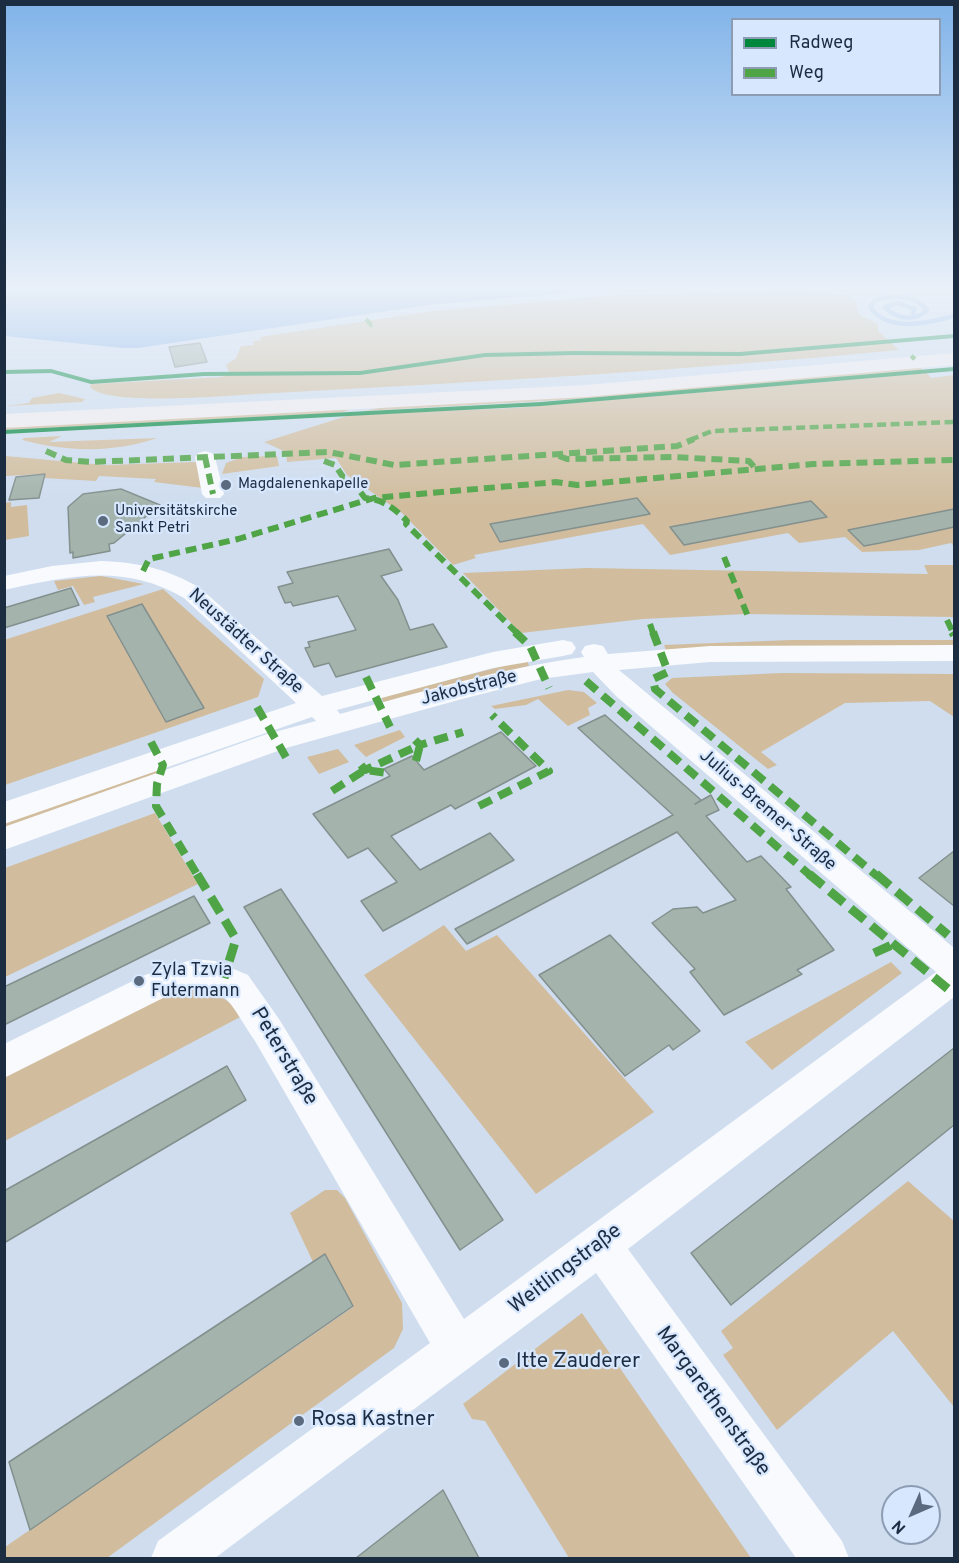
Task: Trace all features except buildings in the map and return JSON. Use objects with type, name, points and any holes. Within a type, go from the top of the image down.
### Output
[{"type":"main road","points":[[4,410],[606,378],[871,359]]},
{"type":"main road","points":[[4,421],[586,391],[896,359]]},
{"type":"street","points":[[205,457],[213,494]]},
{"type":"street","name":"Neustädter Straße","points":[[4,583],[54,572],[102,567],[143,571],[170,579],[192,593],[327,715]]},
{"type":"street","name":"Jakobstraße","points":[[4,813],[327,715],[507,678],[595,654],[727,634],[954,633]]},
{"type":"street","name":"Jakobstraße","points":[[595,654],[954,653]]},
{"type":"street","name":"Julius-Bremer-Straße","points":[[595,654],[625,690],[954,968]]},
{"type":"street","name":"Jakobstraße","points":[[4,839],[261,747],[327,715]]},
{"type":"street","name":"Peterstraße","points":[[4,1062],[170,979],[205,973],[236,985],[273,1040],[458,1349]]},
{"type":"street","name":"Weitlingstraße","points":[[175,1558],[600,1245],[954,978]]},
{"type":"street","name":"Margarethenstraße","points":[[600,1245],[825,1558]]},
{"type":"shaded area","points":[[235,359],[799,359],[586,375],[206,397],[122,397],[102,393],[90,387],[91,384],[221,377],[230,374],[226,365]]},
{"type":"shaded area","points":[[920,367],[923,371],[615,397],[363,411],[390,406]]},
{"type":"shaded area","points":[[927,373],[931,378],[954,375],[954,509],[849,530],[864,546],[954,527],[954,546],[951,543],[919,550],[862,552],[845,537],[799,543],[788,533],[670,555],[643,524],[474,555],[476,558],[453,565],[402,513],[347,475],[336,458],[287,462],[286,452],[264,442],[350,415],[514,408]],"holes":[[[636,498],[649,514],[501,542],[490,524]],[[811,501],[827,517],[684,545],[670,527]]]},
{"type":"shaded area","points":[[59,393],[85,399],[82,402],[5,406],[29,403],[32,398]]},
{"type":"shaded area","points":[[348,408],[349,410],[339,413],[5,430],[5,426]]},
{"type":"shaded area","points":[[62,436],[49,442],[157,438],[124,446],[90,449],[56,447],[22,440]]},
{"type":"shaded area","points":[[5,456],[105,465],[196,462],[203,488],[154,482],[156,479],[99,476],[96,481],[44,478],[44,474],[5,476]]},
{"type":"shaded area","points":[[277,456],[279,466],[222,474],[226,463],[242,457]]},
{"type":"shaded area","points":[[11,502],[11,507],[27,505],[29,536],[5,540],[5,503]]},
{"type":"shaded area","points":[[924,565],[954,565],[954,617],[746,614],[643,619],[521,633],[463,573],[587,568],[928,574]]},
{"type":"shaded area","points":[[101,576],[144,584],[93,597],[95,602],[84,605],[73,586],[58,590],[54,581]]},
{"type":"shaded area","points":[[163,589],[264,679],[258,697],[5,785],[4,640]],"holes":[[[142,605],[166,721],[107,616]]]},
{"type":"shaded area","points":[[791,640],[954,640],[954,646],[743,646],[666,650],[664,645]]},
{"type":"shaded area","points":[[527,660],[529,666],[384,703],[381,697]]},
{"type":"shaded area","points":[[782,673],[954,674],[954,717],[930,701],[845,703],[761,752],[777,765],[768,769],[673,693],[665,684],[672,678]]},
{"type":"shaded area","points":[[568,690],[584,692],[597,703],[588,708],[590,715],[568,726],[538,699],[526,705],[495,709],[491,706]]},
{"type":"shaded area","points":[[400,730],[405,737],[366,757],[354,745]]},
{"type":"shaded area","points":[[338,749],[349,762],[319,774],[307,757]]},
{"type":"shaded area","points":[[157,768],[160,773],[5,829],[5,822]]},
{"type":"shaded area","points":[[155,813],[198,884],[5,977],[5,868]]},
{"type":"shaded area","points":[[444,925],[466,951],[497,935],[654,1112],[536,1194],[364,975]]},
{"type":"shaded area","points":[[891,962],[902,973],[772,1070],[745,1042]]},
{"type":"shaded area","points":[[188,990],[219,996],[244,1015],[5,1141],[5,1075],[166,994]]},
{"type":"shaded area","points":[[908,1181],[954,1221],[954,1407],[893,1331],[777,1430],[723,1355],[733,1348],[721,1331]]},
{"type":"shaded area","points":[[325,1190],[337,1190],[345,1198],[402,1303],[403,1329],[394,1348],[107,1558],[5,1558],[5,1547],[353,1307],[325,1254],[313,1262],[290,1213]]},
{"type":"shaded area","points":[[582,1313],[751,1558],[569,1558],[485,1421],[472,1419],[463,1404]]},
{"type":"marked path","points":[[46,451],[66,460],[91,462],[329,452],[394,465],[677,446],[712,431],[954,422]]},
{"type":"marked path","points":[[559,456],[567,459],[673,457],[749,461],[756,469]]},
{"type":"marked path","points":[[205,457],[213,494]]},
{"type":"marked path","points":[[143,571],[149,559],[238,539],[374,498],[556,482],[577,485],[813,464],[954,460]]},
{"type":"marked path","points":[[324,461],[335,465],[343,477],[350,478],[365,498],[383,502],[407,521],[406,524],[530,646],[549,688]]},
{"type":"marked path","points":[[724,557],[728,572],[749,619]]},
{"type":"marked path","points":[[947,620],[954,635]]},
{"type":"marked path","points":[[650,624],[668,672],[653,679],[655,689],[948,935]]},
{"type":"marked path","points":[[366,677],[390,727]]},
{"type":"marked path","points":[[586,681],[868,925],[954,994]]},
{"type":"marked path","points":[[257,707],[287,759]]},
{"type":"marked path","points":[[479,806],[549,771],[492,715]]},
{"type":"marked path","points":[[415,740],[420,745],[463,732]]},
{"type":"marked path","points":[[151,742],[163,765],[157,784],[156,806],[236,939],[224,978]]},
{"type":"marked path","points":[[416,761],[420,745]]},
{"type":"marked path","points":[[361,765],[365,770],[420,745]]},
{"type":"marked path","points":[[332,791],[365,770],[387,773]]},
{"type":"marked path","points":[[874,953],[892,945]]},
{"type":"cycle path","points":[[4,372],[51,371],[91,382],[204,374],[360,373],[458,359]]},
{"type":"cycle path","points":[[4,432],[541,404],[954,369]]},
{"type":"place","name":"Magdalenenkapelle","points":[[226,485]]},
{"type":"place","name":"Universitätskirche Sankt Petri","points":[[103,521]]},
{"type":"place","name":"Zyla Tzvia Futermann","points":[[139,981]]},
{"type":"place","name":"ltte Zauderer","points":[[504,1363]]},
{"type":"place","name":"Rosa Kastner","points":[[299,1421]]}]
